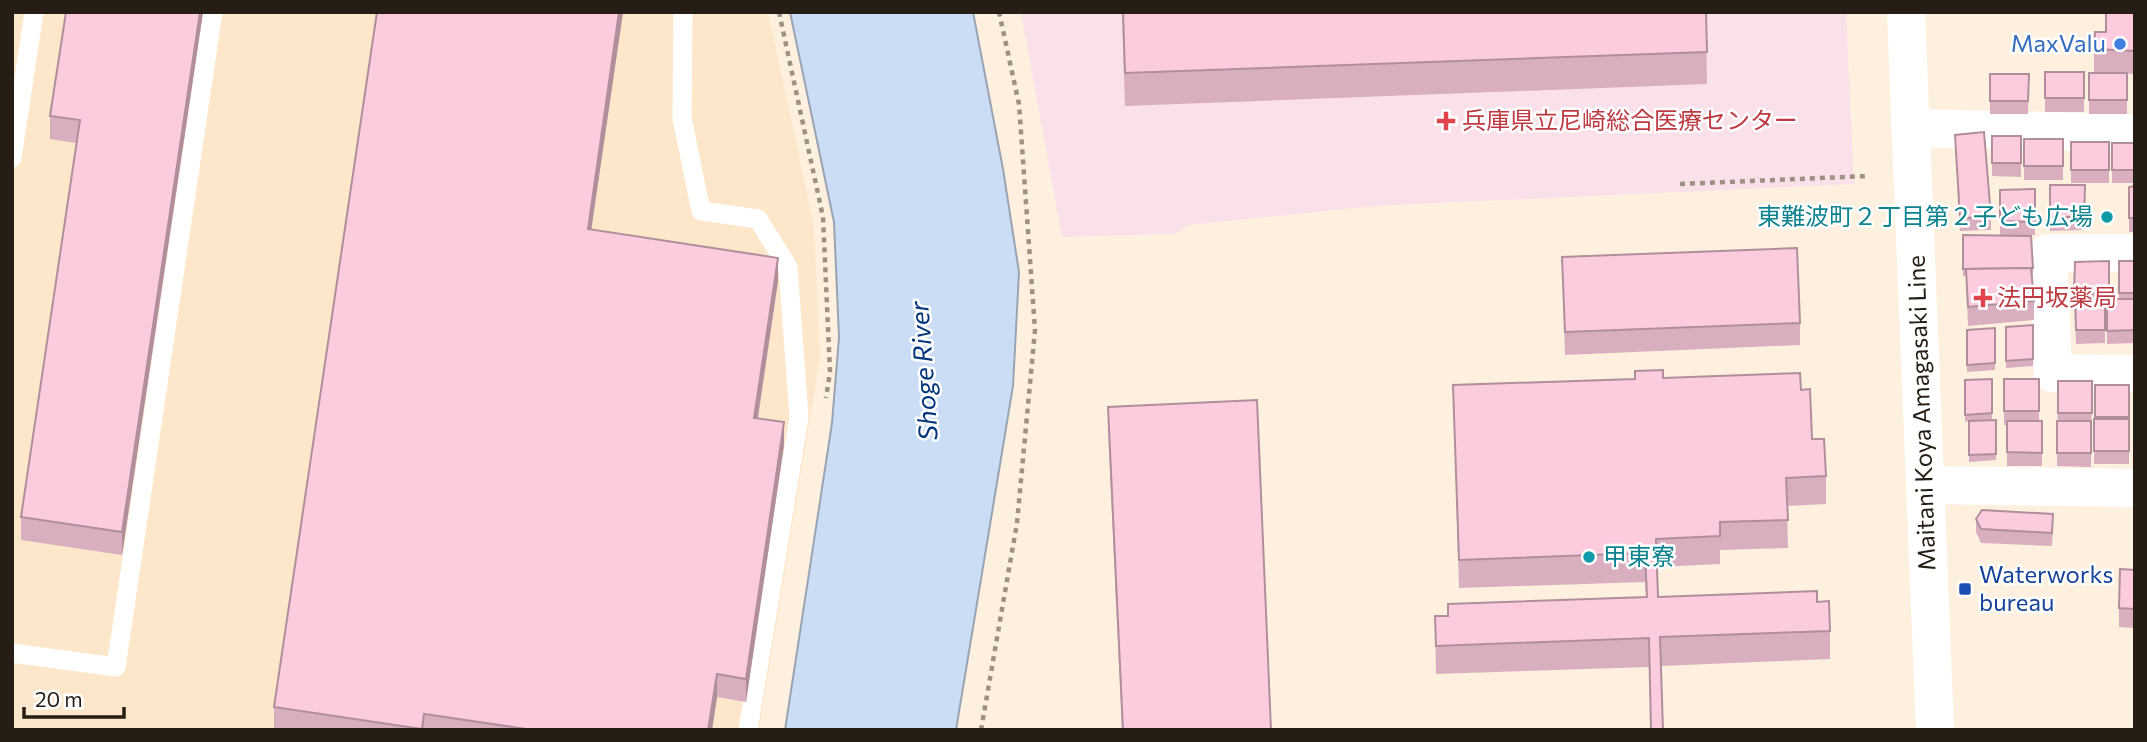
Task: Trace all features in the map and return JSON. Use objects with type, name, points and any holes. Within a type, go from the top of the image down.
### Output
[{"type":"street","name":"Maitani Koya Amagasaki Line","points":[[1906,12],[1935,730]]},
{"type":"street","points":[[1910,128],[2135,133]]},
{"type":"street","points":[[2135,253],[2048,253],[2053,373],[2135,374]]},
{"type":"street","points":[[1926,485],[2135,488]]},
{"type":"lane","points":[[12,158],[18,85],[34,12]]},
{"type":"lane","points":[[12,653],[116,667],[213,12]]},
{"type":"lane","points":[[683,12],[682,118],[701,211],[758,219],[788,267],[792,296],[792,357],[799,417],[748,730]]},
{"type":"path","points":[[981,730],[1017,523],[1035,330],[1019,104],[999,12]]},
{"type":"path","points":[[1681,184],[1868,176]]},
{"type":"shaded area","points":[[12,12],[768,12],[814,226],[820,357],[759,730],[12,730]]},
{"type":"shaded area","name":"兵庫県立尼崎総合医療センター","points":[[1021,12],[1846,12],[1854,184],[1375,206],[1190,225],[1175,234],[1062,237]]},
{"type":"water","name":"Shoge River","points":[[790,12],[973,12],[1003,169],[1019,272],[1013,386],[956,730],[785,730],[832,423],[839,337],[834,222]]},
{"type":"building","points":[[66,12],[200,12],[122,532],[21,517],[80,120],[50,116]]},
{"type":"building","points":[[377,12],[619,12],[588,229],[778,258],[754,418],[784,422],[746,679],[717,674],[708,730],[533,730],[424,714],[422,729],[274,707]]},
{"type":"building","points":[[1123,12],[1706,12],[1707,52],[1125,73]]},
{"type":"building","points":[[2106,12],[2135,12],[2135,51],[2094,49],[2095,32],[2106,32]]},
{"type":"building","points":[[2045,72],[2084,72],[2084,98],[2045,98]]},
{"type":"building","points":[[2089,73],[2127,73],[2127,100],[2089,100]]},
{"type":"building","points":[[1990,74],[2029,74],[2028,101],[1990,101]]},
{"type":"building","points":[[1984,132],[1991,217],[1960,218],[1955,135]]},
{"type":"building","points":[[1992,136],[2021,136],[2021,163],[1992,163]]},
{"type":"building","points":[[2024,139],[2063,139],[2063,166],[2024,166]]},
{"type":"building","points":[[2071,142],[2109,142],[2109,170],[2071,170]]},
{"type":"building","points":[[2112,143],[2135,143],[2135,170],[2112,170]]},
{"type":"building","points":[[2050,185],[2085,185],[2084,217],[2050,217]]},
{"type":"building","points":[[2135,186],[2135,218],[2129,218],[2129,187]]},
{"type":"building","points":[[2035,189],[2035,222],[2000,221],[2000,190]]},
{"type":"building","points":[[1963,235],[2031,236],[2033,268],[1963,269]]},
{"type":"building","points":[[1797,248],[1800,323],[1565,332],[1562,257]]},
{"type":"building","points":[[2109,261],[2109,294],[2074,293],[2075,262]]},
{"type":"building","points":[[2119,261],[2135,261],[2135,293],[2119,293]]},
{"type":"building","points":[[2031,268],[2034,301],[1968,307],[1966,269]]},
{"type":"building","points":[[2075,298],[2105,298],[2105,330],[2076,330]]},
{"type":"building","points":[[2107,299],[2135,299],[2135,330],[2107,331]]},
{"type":"building","points":[[2033,325],[2033,359],[2006,361],[2006,327]]},
{"type":"building","points":[[1995,328],[1995,363],[1967,365],[1967,330]]},
{"type":"building","name":"甲東寮","points":[[1663,370],[1663,378],[1800,373],[1801,390],[1810,389],[1812,439],[1824,439],[1826,476],[1786,478],[1788,520],[1720,522],[1720,536],[1656,539],[1658,597],[1817,591],[1817,602],[1829,601],[1830,631],[1660,637],[1663,730],[1651,730],[1649,638],[1436,646],[1435,616],[1448,616],[1448,604],[1647,597],[1645,553],[1459,560],[1453,385],[1635,379],[1635,371]]},
{"type":"building","points":[[1992,379],[1992,413],[1965,415],[1965,380]]},
{"type":"building","points":[[2004,379],[2039,379],[2039,411],[2004,411]]},
{"type":"building","points":[[2058,381],[2092,381],[2092,413],[2058,413]]},
{"type":"building","points":[[2095,385],[2129,385],[2129,417],[2095,417]]},
{"type":"building","points":[[1257,400],[1271,730],[1123,730],[1108,407]]},
{"type":"building","points":[[2094,419],[2129,419],[2129,451],[2094,451]]},
{"type":"building","points":[[1996,420],[1996,454],[1969,455],[1969,421]]},
{"type":"building","points":[[2007,421],[2042,421],[2042,453],[2007,452]]},
{"type":"building","points":[[2057,421],[2091,421],[2091,453],[2057,453]]},
{"type":"building","points":[[1982,510],[2053,514],[2052,533],[1981,529],[1976,519]]},
{"type":"building","points":[[2120,569],[2135,570],[2135,609],[2119,608]]},
{"type":"place","name":"MaxValu","points":[[2120,44]]},
{"type":"place","name":"兵庫県立尼崎総合医療センター","points":[[1446,121]]},
{"type":"place","name":"東難波町２丁目第２子ども広場","points":[[2107,217]]},
{"type":"place","name":"法円坂薬局","points":[[1983,298]]},
{"type":"place","name":"甲東寮","points":[[1589,557]]},
{"type":"place","name":"Waterworks bureau","points":[[1965,589]]}]
